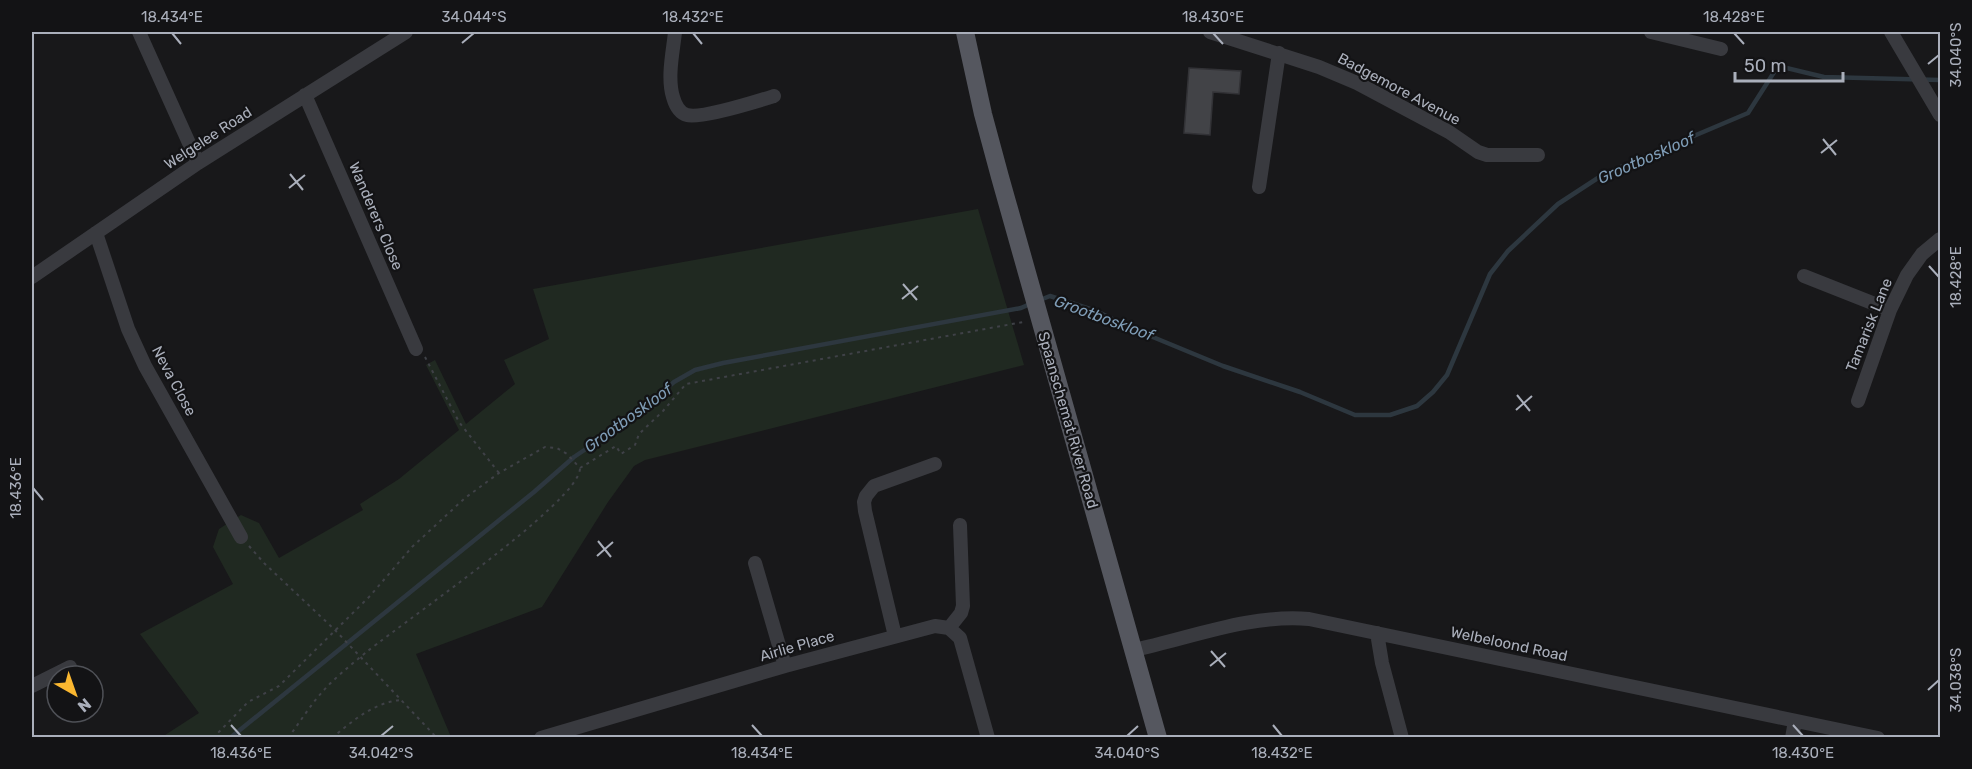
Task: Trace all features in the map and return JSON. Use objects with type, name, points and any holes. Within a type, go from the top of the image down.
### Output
[{"type":"main road","name":"Spaanschemat River Road","points":[[965,32],[983,114],[1032,293],[1032,316],[1134,650],[1158,738]]},
{"type":"street","points":[[140,32],[198,163]]},
{"type":"street","name":"Welgelee Road","points":[[32,277],[198,163],[405,32]]},
{"type":"street","points":[[675,32],[672,86],[676,106],[683,114],[691,116],[717,112],[774,96]]},
{"type":"street","name":"Badgemore Avenue","points":[[1210,32],[1279,53],[1357,83],[1449,132],[1478,152],[1487,155],[1538,155]]},
{"type":"street","points":[[1651,32],[1720,49]]},
{"type":"street","points":[[1891,32],[1941,115]]},
{"type":"street","points":[[1259,187],[1279,53]]},
{"type":"street","name":"Wanderers Close","points":[[305,95],[416,350]]},
{"type":"street","name":"Neva Close","points":[[96,233],[128,329],[146,366],[241,537]]},
{"type":"street","name":"Tamarisk Lane","points":[[1858,401],[1890,310],[1915,262],[1941,239]]},
{"type":"street","points":[[1804,276],[1890,310]]},
{"type":"street","points":[[895,636],[864,502],[866,495],[874,486],[935,464]]},
{"type":"street","points":[[960,525],[963,606],[949,628],[960,638],[988,738]]},
{"type":"street","points":[[756,563],[785,666]]},
{"type":"street","name":"Welbeloond Road","points":[[1134,650],[1254,620],[1287,617],[1329,622],[1878,738]]},
{"type":"street","name":"Airlie Place","points":[[541,738],[895,636],[935,626],[949,628]]},
{"type":"street","points":[[1377,633],[1382,663],[1402,738]]},
{"type":"street","points":[[1792,738],[1795,721]]},
{"type":"path","points":[[580,468],[616,446],[621,454],[635,445],[639,434],[686,384],[1032,316]]},
{"type":"path","points":[[416,350],[427,359],[459,422],[499,473]]},
{"type":"path","points":[[213,738],[248,702],[279,686],[370,596],[412,548],[450,511],[499,473],[545,447],[557,448],[567,454],[580,468],[580,474],[553,506],[438,600],[360,657],[323,690],[288,738]]},
{"type":"path","points":[[241,537],[264,563],[339,634],[437,738]]},
{"type":"path","points":[[332,738],[365,713],[392,701],[401,700]]},
{"type":"shaded area","points":[[978,209],[1024,365],[645,460],[634,466],[608,502],[542,607],[416,654],[451,737],[398,735],[395,738],[162,737],[199,713],[140,634],[233,584],[213,547],[219,529],[241,515],[259,523],[279,558],[363,510],[360,504],[399,479],[459,430],[426,365],[435,360],[466,424],[515,384],[504,360],[549,339],[533,289]]},
{"type":"building","points":[[1189,68],[1241,71],[1239,94],[1213,92],[1210,135],[1184,133]]},
{"type":"waterway","name":"Grootboskloof","points":[[1040,300],[1050,296],[1096,311],[1223,366],[1300,392],[1355,415],[1390,415],[1417,406],[1447,375],[1490,274],[1508,251],[1558,204],[1604,174],[1748,113],[1778,66],[1824,77],[1940,80]]},
{"type":"waterway","name":"Grootboskloof","points":[[230,738],[534,492],[574,457],[629,420],[674,382],[695,370],[1021,308],[1030,304]]}]
